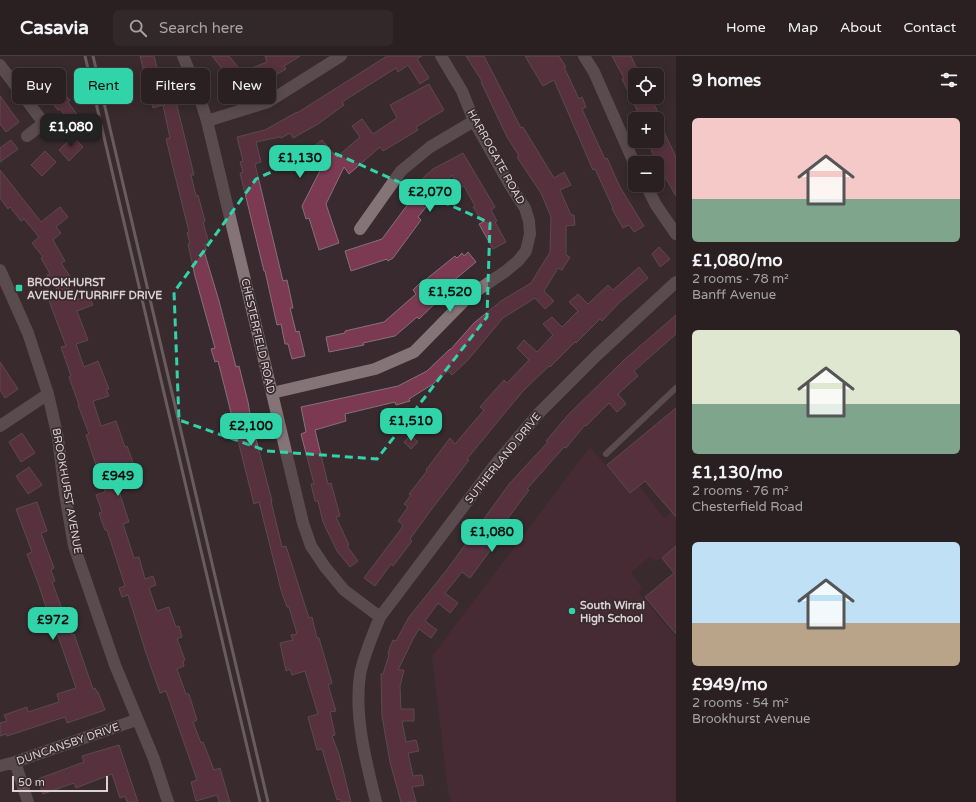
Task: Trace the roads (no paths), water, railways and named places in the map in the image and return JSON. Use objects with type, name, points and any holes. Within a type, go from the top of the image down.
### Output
[{"type":"street","name":"CHESTERFIELD ROAD","points":[[182,56],[198,92],[207,121],[303,523],[311,546],[325,567],[344,590],[380,617]]},
{"type":"street","points":[[207,121],[268,102],[341,56]]},
{"type":"street","name":"HARROGATE ROAD","points":[[272,393],[375,370],[414,352],[469,296],[506,271],[518,261],[526,251],[530,234],[529,221],[525,208],[510,185],[474,121],[462,91],[441,56]]},
{"type":"street","points":[[584,56],[594,72],[631,156]]},
{"type":"street","points":[[0,64],[52,134]]},
{"type":"street","points":[[360,228],[401,171],[430,147],[474,121]]},
{"type":"street","points":[[27,136],[44,123]]},
{"type":"street","points":[[650,192],[656,205],[676,234]]},
{"type":"street","name":"BROOKHURST AVENUE","points":[[0,270],[28,334],[48,394],[58,438],[65,494],[74,546],[115,665],[136,720],[154,759],[168,802]]},
{"type":"street","name":"SUTHERLAND DRIVE","points":[[376,802],[368,770],[358,709],[360,674],[371,639],[380,617],[494,466],[540,412],[597,355],[676,282]]},
{"type":"street","points":[[0,426],[48,394]]},
{"type":"street","name":"DUNCANSBY DRIVE","points":[[0,766],[136,720]]},
{"type":"street","points":[[15,762],[28,802]]},
{"type":"lane","points":[[606,454],[676,388]]},
{"type":"railway","points":[[85,56],[260,802]]},
{"type":"railway","points":[[93,56],[268,802]]},
{"type":"place","name":"BROOKHURST AVENUE/TURRIFF DRIVE","points":[[19,288]]},
{"type":"place","name":"South Wirral High School","points":[[572,611]]}]
